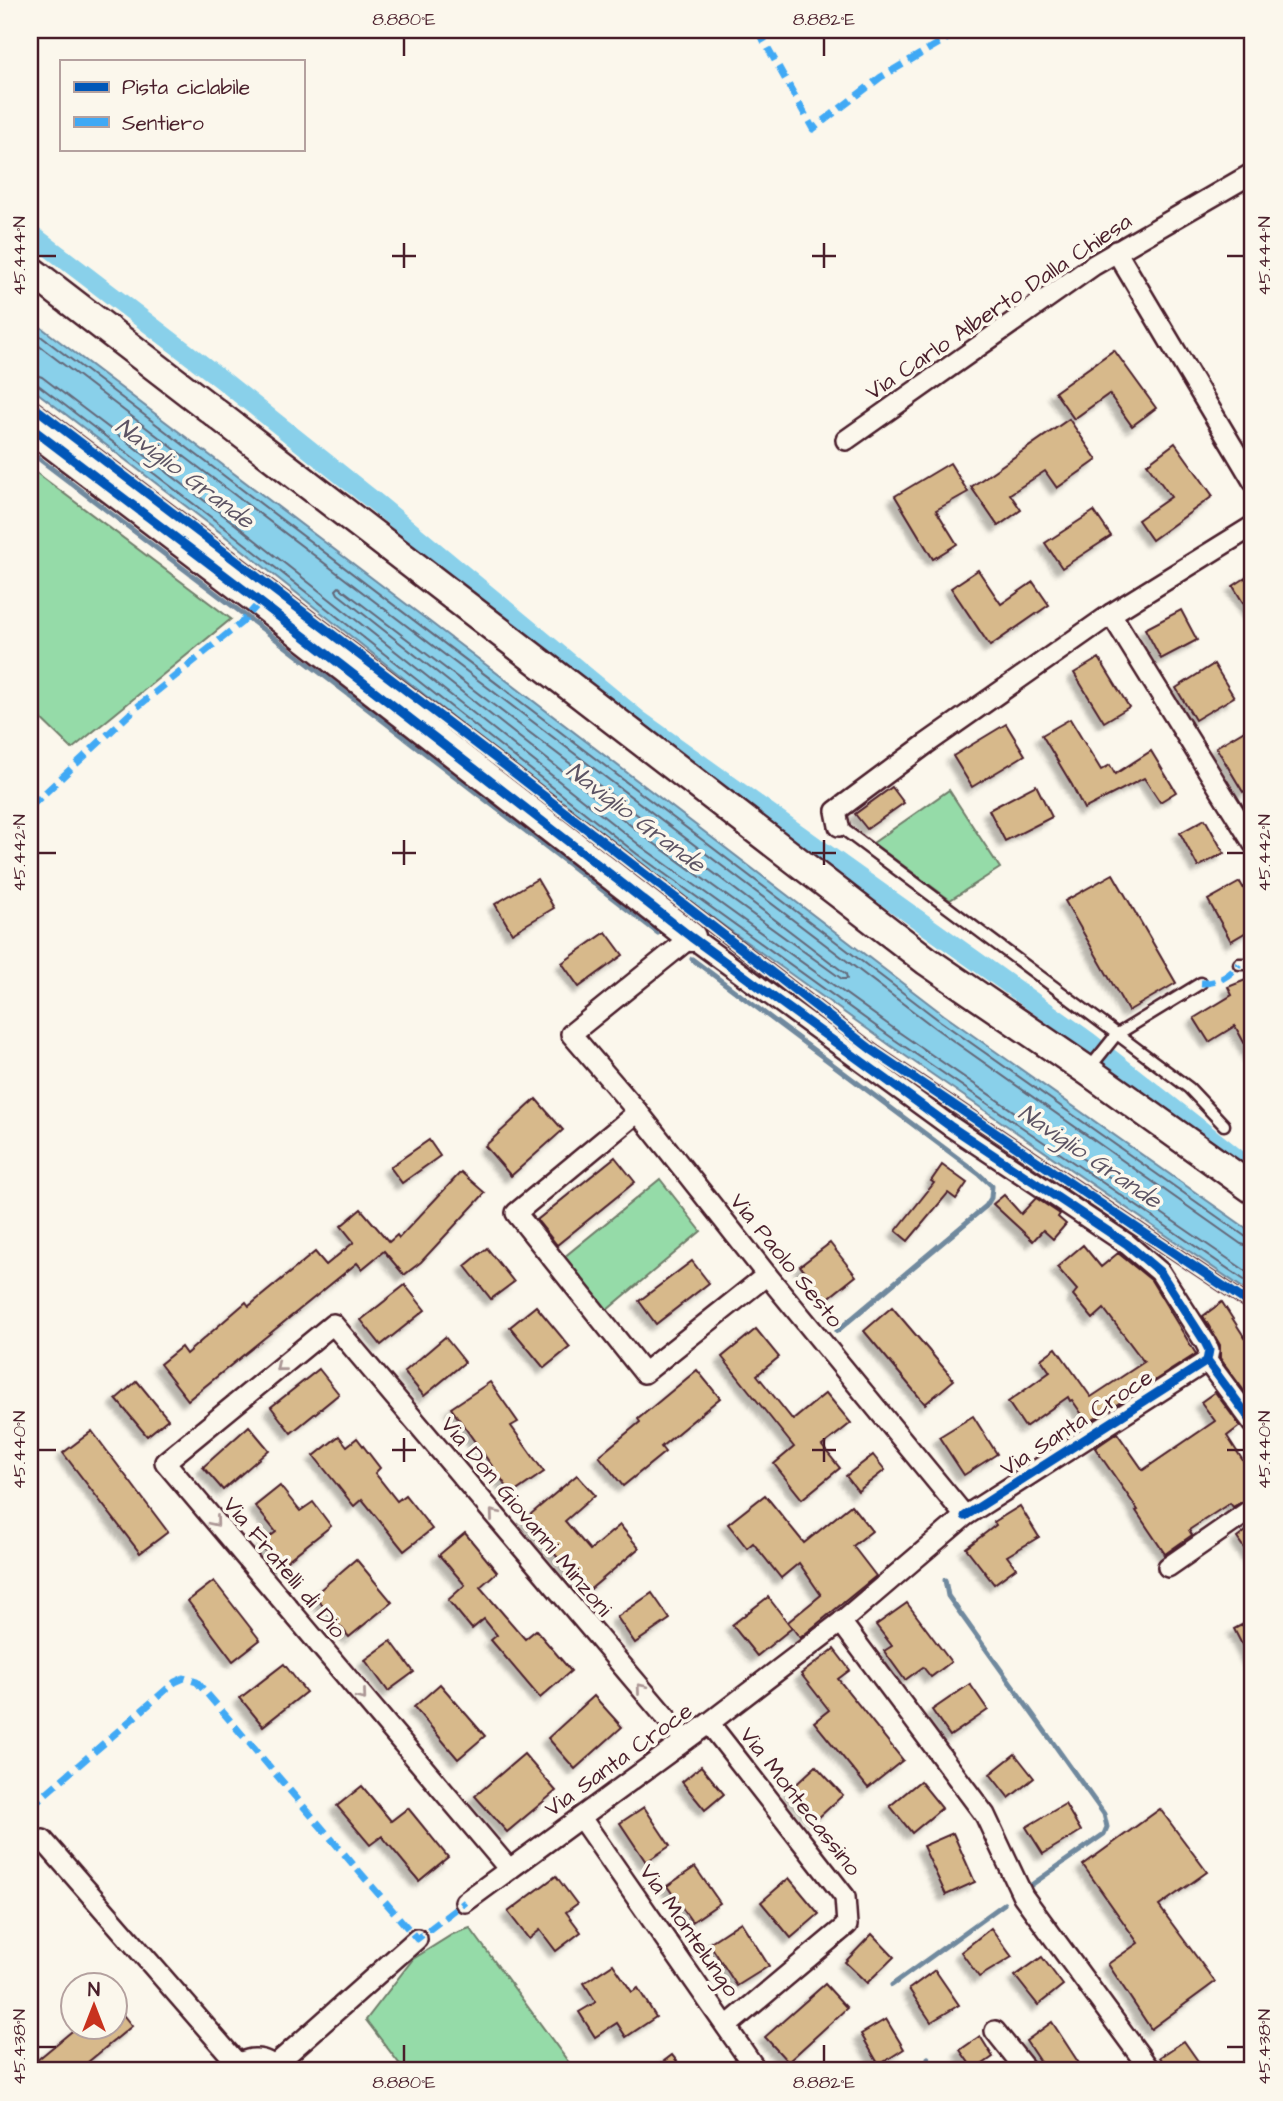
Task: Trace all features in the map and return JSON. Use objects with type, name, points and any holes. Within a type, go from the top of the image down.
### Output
[{"type":"street","name":"Via Carlo Alberto Dalla Chiesa","points":[[846,440],[1116,251],[1253,173]]},
{"type":"street","points":[[1116,251],[1253,481]]},
{"type":"street","points":[[30,270],[926,961],[1088,1071],[1253,1189]]},
{"type":"street","points":[[30,427],[249,593],[691,937],[950,1126],[1127,1244],[1160,1272],[1205,1342],[1209,1350],[1207,1361],[1253,1423]]},
{"type":"street","points":[[839,825],[836,811],[926,744],[1111,614],[1253,526]]},
{"type":"street","points":[[1111,614],[1253,843]]},
{"type":"street","name":"Via Paolo Sesto","points":[[691,937],[571,1034],[638,1112],[767,1275],[965,1516]]},
{"type":"street","points":[[638,1112],[516,1213],[644,1373],[767,1275]]},
{"type":"street","name":"Via Don Giovanni Minzoni","points":[[333,1324],[685,1740]]},
{"type":"street","name":"Via Fratelli di Dio","points":[[333,1324],[165,1462],[509,1869]]},
{"type":"street","name":"Via Santa Croce","points":[[465,1902],[709,1723],[841,1622],[965,1516],[1207,1361]]},
{"type":"street","points":[[1168,1567],[1253,1508]]},
{"type":"street","points":[[841,1622],[985,1815],[1023,1896],[1151,2071]]},
{"type":"street","name":"Via Montecassino","points":[[709,1723],[845,1897],[847,1925],[727,2025]]},
{"type":"street","name":"Via Montelungo","points":[[581,1818],[757,2071]]},
{"type":"street","points":[[43,1839],[234,2068],[245,2060],[260,2059],[276,2069],[417,1939]]},
{"type":"street","points":[[995,2031],[1027,2071]]},
{"type":"lane","points":[[30,404],[504,765],[872,1050],[1253,1306]]},
{"type":"lane","points":[[839,825],[1189,1088],[1224,1125]]},
{"type":"lane","points":[[1240,964],[1253,964]]},
{"type":"lane","points":[[1088,1071],[1116,1035],[1201,983]]},
{"type":"green space","points":[[30,468],[231,619],[72,749],[30,708]]},
{"type":"green space","points":[[949,790],[1000,868],[950,900],[873,843]]},
{"type":"green space","points":[[660,1179],[701,1231],[607,1310],[563,1258]]},
{"type":"green space","points":[[470,1928],[575,2071],[405,2071],[366,2020],[413,1959],[453,1934]]},
{"type":"water","name":"Naviglio Grande","points":[[30,319],[944,1015],[1253,1233],[1253,1295],[891,1046],[632,860],[225,536],[30,387]]},
{"type":"building","points":[[1114,350],[1156,408],[1132,426],[1109,394],[1074,419],[1055,392]]},
{"type":"building","points":[[1069,419],[1097,460],[1057,488],[1045,471],[1010,494],[1021,510],[998,526],[971,487]]},
{"type":"building","points":[[1175,443],[1213,496],[1152,540],[1138,520],[1171,497],[1147,464]]},
{"type":"building","points":[[950,463],[968,492],[936,510],[957,544],[933,559],[895,496]]},
{"type":"building","points":[[1094,511],[1111,536],[1062,568],[1045,543]]},
{"type":"building","points":[[978,570],[1001,604],[1033,582],[1049,605],[990,646],[951,588]]},
{"type":"building","points":[[1253,573],[1253,619],[1233,586]]},
{"type":"building","points":[[1181,610],[1197,640],[1161,659],[1145,629]]},
{"type":"building","points":[[1099,658],[1129,707],[1104,722],[1074,673]]},
{"type":"building","points":[[1214,664],[1234,697],[1195,720],[1176,688]]},
{"type":"building","points":[[1070,719],[1101,770],[1110,765],[1115,774],[1151,751],[1176,792],[1160,802],[1144,778],[1084,809],[1042,735]]},
{"type":"building","points":[[1006,724],[1025,755],[972,787],[953,756]]},
{"type":"building","points":[[1253,725],[1253,785],[1243,792],[1216,747]]},
{"type":"building","points":[[1036,785],[1052,817],[1005,841],[989,810]]},
{"type":"building","points":[[892,787],[904,803],[867,829],[855,814]]},
{"type":"building","points":[[1205,819],[1224,853],[1198,867],[1180,833]]},
{"type":"building","points":[[1113,874],[1176,983],[1128,1011],[1065,901]]},
{"type":"building","points":[[537,879],[554,908],[512,933],[495,904]]},
{"type":"building","points":[[1240,882],[1253,905],[1253,928],[1231,941],[1208,900]]},
{"type":"building","points":[[606,932],[623,955],[579,987],[562,963]]},
{"type":"building","points":[[1253,977],[1253,1059],[1235,1026],[1209,1042],[1194,1018],[1232,995],[1228,987]]},
{"type":"building","points":[[536,1099],[563,1130],[511,1176],[485,1146]]},
{"type":"building","points":[[429,1140],[440,1156],[402,1183],[390,1167]]},
{"type":"building","points":[[615,1157],[635,1182],[557,1245],[537,1220]]},
{"type":"building","points":[[942,1165],[967,1183],[956,1199],[948,1193],[908,1241],[896,1231],[934,1183],[931,1181]]},
{"type":"building","points":[[461,1172],[485,1193],[421,1262],[404,1275],[384,1251],[362,1269],[357,1263],[188,1400],[160,1364],[181,1347],[186,1354],[246,1302],[249,1306],[315,1252],[326,1265],[354,1242],[341,1226],[361,1209],[389,1242],[397,1235],[399,1238]]},
{"type":"building","points":[[1004,1195],[1021,1214],[1036,1198],[1060,1214],[1058,1217],[1066,1224],[1053,1239],[1043,1230],[1033,1241],[993,1204]]},
{"type":"building","points":[[830,1243],[856,1276],[827,1299],[800,1266]]},
{"type":"building","points":[[1083,1245],[1101,1267],[1118,1253],[1151,1280],[1196,1354],[1088,1423],[1068,1397],[1025,1427],[1008,1402],[1050,1372],[1041,1359],[1056,1348],[1091,1397],[1144,1362],[1104,1309],[1093,1319],[1073,1295],[1077,1290],[1057,1267]]},
{"type":"building","points":[[487,1248],[514,1282],[491,1299],[465,1266]]},
{"type":"building","points":[[692,1261],[709,1283],[656,1324],[639,1301]]},
{"type":"building","points":[[405,1285],[425,1310],[381,1345],[361,1320]]},
{"type":"building","points":[[1222,1302],[1245,1338],[1253,1331],[1253,1403],[1220,1358],[1220,1345],[1203,1316]]},
{"type":"building","points":[[536,1306],[570,1347],[544,1368],[510,1327]]},
{"type":"building","points":[[892,1307],[954,1380],[925,1404],[864,1331]]},
{"type":"building","points":[[756,1329],[779,1357],[757,1375],[793,1420],[826,1393],[851,1423],[822,1446],[840,1468],[802,1499],[774,1464],[794,1447],[722,1357]]},
{"type":"building","points":[[445,1337],[465,1362],[424,1396],[404,1372]]},
{"type":"building","points":[[319,1369],[339,1394],[291,1433],[271,1407]]},
{"type":"building","points":[[697,1370],[720,1398],[661,1447],[665,1452],[623,1486],[599,1456]]},
{"type":"building","points":[[137,1381],[168,1419],[147,1436],[116,1399]]},
{"type":"building","points":[[490,1382],[518,1422],[511,1426],[544,1472],[512,1494],[451,1408]]},
{"type":"building","points":[[1215,1392],[1240,1426],[1227,1436],[1253,1476],[1253,1496],[1233,1507],[1230,1503],[1189,1530],[1192,1535],[1165,1554],[1095,1448],[1117,1433],[1143,1470],[1215,1421],[1201,1402]]},
{"type":"building","points":[[973,1416],[997,1454],[964,1475],[939,1437]]},
{"type":"building","points":[[249,1426],[269,1450],[223,1490],[203,1467]]},
{"type":"building","points":[[92,1431],[168,1532],[140,1553],[63,1453]]},
{"type":"building","points":[[339,1436],[347,1446],[357,1438],[380,1468],[375,1473],[397,1501],[405,1495],[432,1529],[404,1551],[362,1499],[354,1506],[314,1456]]},
{"type":"building","points":[[873,1455],[885,1470],[858,1491],[846,1476]]},
{"type":"building","points":[[577,1475],[595,1495],[565,1521],[590,1550],[620,1525],[639,1548],[587,1592],[525,1519]]},
{"type":"building","points":[[280,1486],[300,1511],[313,1502],[331,1526],[279,1567],[260,1544],[276,1532],[255,1506]]},
{"type":"building","points":[[765,1495],[804,1543],[851,1505],[872,1531],[853,1546],[876,1576],[800,1638],[788,1622],[821,1595],[799,1563],[781,1578],[753,1543],[747,1548],[728,1524]]},
{"type":"building","points":[[1020,1506],[1039,1537],[1007,1556],[1016,1568],[994,1584],[966,1548],[996,1525],[994,1522]]},
{"type":"building","points":[[1253,1523],[1253,1561],[1237,1538]]},
{"type":"building","points":[[465,1533],[497,1572],[480,1587],[525,1639],[536,1630],[571,1671],[540,1698],[491,1640],[497,1635],[484,1619],[472,1629],[448,1600],[465,1585],[439,1555]]},
{"type":"building","points":[[356,1559],[392,1602],[349,1637],[314,1595]]},
{"type":"building","points":[[214,1581],[260,1640],[233,1661],[188,1601]]},
{"type":"building","points":[[652,1593],[670,1619],[635,1643],[617,1617]]},
{"type":"building","points":[[768,1597],[792,1628],[757,1656],[732,1625]]},
{"type":"building","points":[[907,1603],[951,1662],[931,1677],[923,1667],[905,1680],[884,1651],[892,1646],[876,1625]]},
{"type":"building","points":[[1253,1619],[1253,1666],[1234,1629]]},
{"type":"building","points":[[391,1641],[414,1672],[388,1691],[365,1660]]},
{"type":"building","points":[[834,1649],[850,1670],[838,1679],[903,1760],[868,1788],[814,1722],[829,1710],[801,1674]]},
{"type":"building","points":[[284,1664],[306,1692],[263,1726],[240,1698]]},
{"type":"building","points":[[440,1684],[485,1736],[458,1759],[414,1707]]},
{"type":"building","points":[[970,1684],[988,1710],[950,1736],[932,1710]]},
{"type":"building","points":[[594,1696],[622,1727],[575,1769],[548,1738]]},
{"type":"building","points":[[524,1754],[556,1791],[507,1832],[475,1796]]},
{"type":"building","points":[[1015,1754],[1034,1778],[1009,1798],[990,1774]]},
{"type":"building","points":[[701,1766],[724,1794],[705,1810],[682,1782]]},
{"type":"building","points":[[816,1766],[843,1795],[816,1820],[789,1791]]},
{"type":"building","points":[[920,1781],[942,1808],[912,1833],[890,1806]]},
{"type":"building","points":[[362,1786],[391,1821],[408,1808],[448,1857],[419,1881],[382,1836],[370,1845],[337,1806]]},
{"type":"building","points":[[1065,1804],[1081,1831],[1043,1854],[1026,1827]]},
{"type":"building","points":[[644,1807],[670,1846],[646,1862],[620,1823]]},
{"type":"building","points":[[1160,1809],[1207,1872],[1159,1906],[1215,1982],[1151,2029],[1108,1964],[1138,1943],[1083,1865]]},
{"type":"building","points":[[953,1833],[975,1882],[946,1895],[923,1846]]},
{"type":"building","points":[[695,1867],[720,1903],[692,1922],[667,1886]]},
{"type":"building","points":[[556,1876],[577,1904],[566,1912],[581,1932],[556,1951],[540,1930],[529,1939],[508,1912]]},
{"type":"building","points":[[789,1878],[819,1914],[791,1938],[761,1902]]},
{"type":"building","points":[[741,1922],[769,1966],[737,1986],[709,1943]]},
{"type":"building","points":[[991,1928],[1012,1957],[979,1977],[961,1952]]},
{"type":"building","points":[[872,1934],[894,1957],[867,1983],[845,1962]]},
{"type":"building","points":[[1042,1957],[1063,1985],[1038,2005],[1015,1976]]},
{"type":"building","points":[[613,1964],[632,1992],[638,1988],[656,2017],[626,2037],[617,2023],[595,2037],[579,2012],[596,2002],[584,1983]]},
{"type":"building","points":[[935,1970],[959,2005],[931,2022],[909,1989]]},
{"type":"building","points":[[825,1984],[847,2008],[788,2062],[765,2037]]},
{"type":"building","points":[[886,2019],[904,2049],[879,2065],[861,2034]]},
{"type":"building","points":[[1052,2022],[1084,2071],[1046,2071],[1026,2041]]},
{"type":"building","points":[[980,2036],[993,2057],[974,2070],[960,2050]]},
{"type":"building","points":[[60,2041],[112,2042],[77,2071],[30,2071],[30,2066]]},
{"type":"building","points":[[1184,2041],[1205,2071],[1169,2071],[1160,2057]]},
{"type":"building","points":[[672,2055],[685,2071],[651,2071]]},
{"type":"waterway","points":[[30,233],[221,379],[379,505],[639,720],[1088,1041],[1253,1171]]},
{"type":"waterway","points":[[30,452],[658,933]]},
{"type":"waterway","points":[[692,959],[992,1186],[991,1198],[986,1206],[837,1331]]},
{"type":"waterway","points":[[945,1580],[948,1596],[1104,1814],[1107,1827],[1104,1834],[1027,1888]]},
{"type":"waterway","points":[[892,1985],[1004,1904]]},
{"type":"waterway","points":[[928,2058],[938,2071]]},
{"type":"marked path","points":[[758,30],[813,129],[881,77],[962,30]]},
{"type":"marked path","points":[[30,807],[136,708],[242,622],[260,602]]},
{"type":"marked path","points":[[1201,983],[1223,978],[1239,964]]},
{"type":"marked path","points":[[30,1807],[175,1682],[184,1678],[197,1682],[417,1939],[465,1902]]},
{"type":"cycle path","points":[[30,404],[504,765],[872,1050],[1253,1306]]},
{"type":"cycle path","points":[[30,427],[691,937],[950,1126],[1127,1244],[1160,1272],[1205,1342],[1209,1350],[1207,1361],[1253,1423]]},
{"type":"cycle path","points":[[965,1516],[1207,1361]]}]
